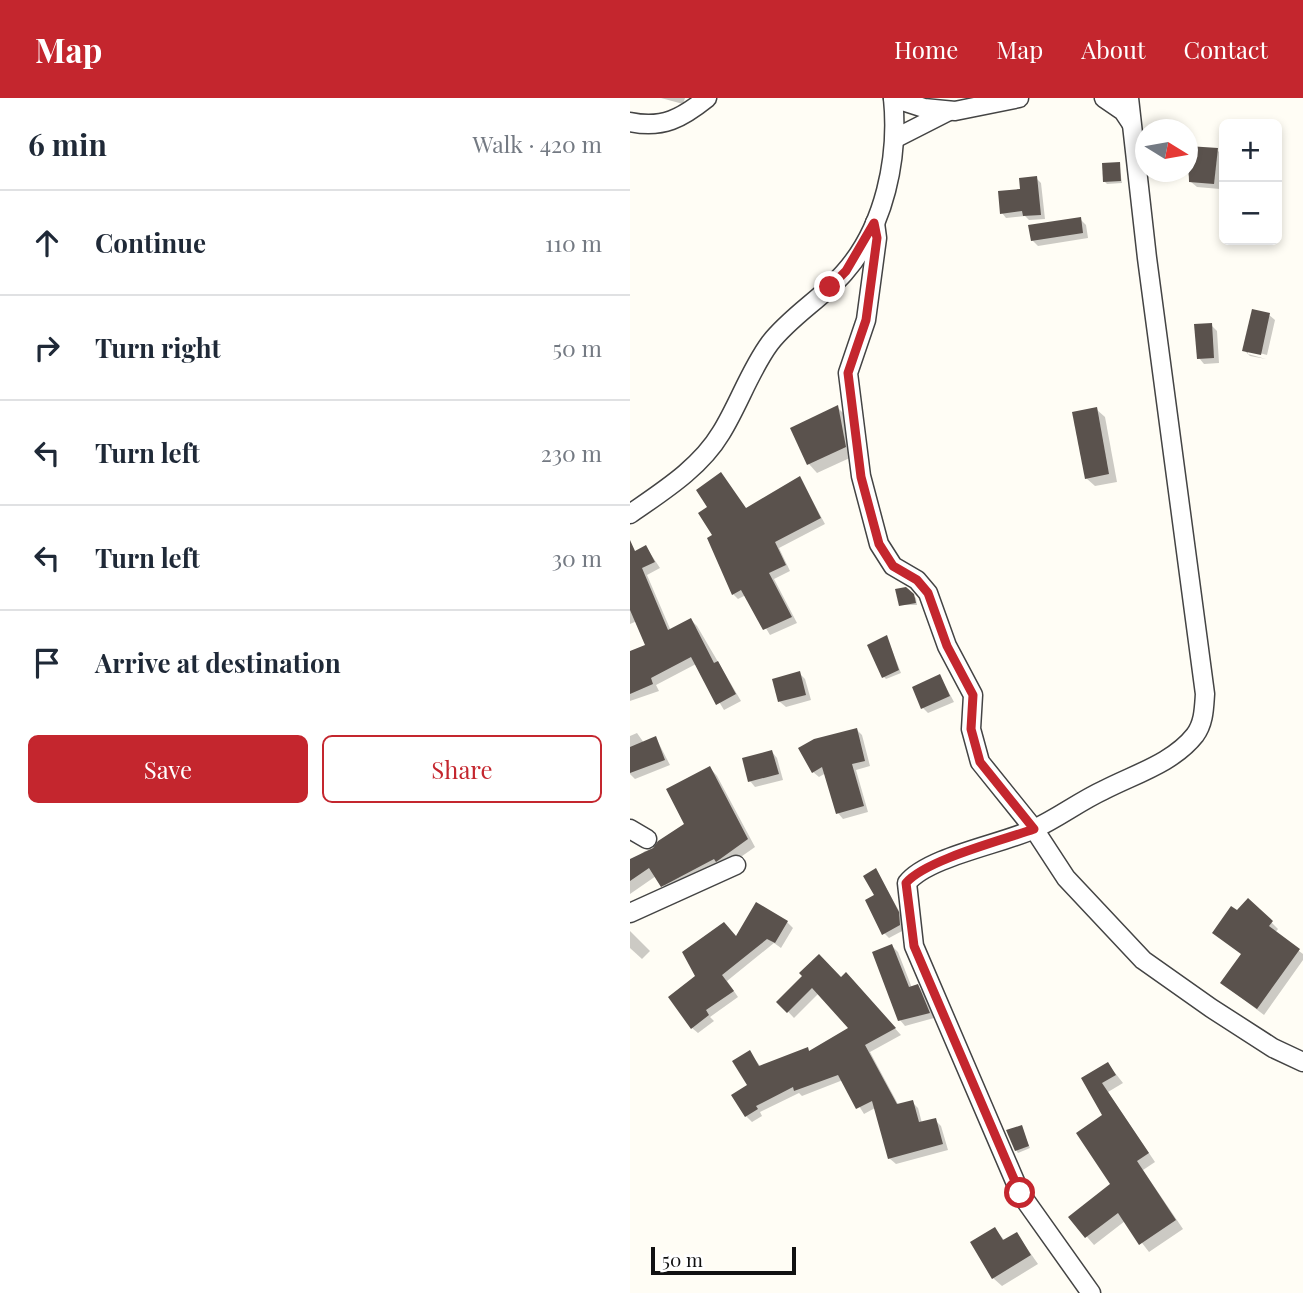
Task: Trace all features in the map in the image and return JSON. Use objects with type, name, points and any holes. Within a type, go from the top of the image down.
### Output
[{"type":"street","points":[[630,122],[661,125],[683,117],[707,98]]},
{"type":"street","points":[[630,514],[667,488],[705,454],[720,434],[769,345],[846,271],[874,223],[888,185],[896,138],[893,98],[949,111]]},
{"type":"street","points":[[896,138],[949,111],[1019,98]]},
{"type":"street","points":[[1104,98],[1124,111],[1132,125]]},
{"type":"street","points":[[1091,1293],[1020,1193],[914,946],[906,883],[912,876],[955,856],[1034,829],[1173,754],[1197,732],[1204,714],[1205,694],[1129,98]]},
{"type":"street","points":[[874,223],[877,238],[866,320],[848,373],[861,477],[879,544],[893,566],[917,580],[928,593],[947,646],[973,695],[971,729],[980,762],[1034,829],[1066,878],[1143,960],[1211,1009],[1273,1048],[1303,1062]]},
{"type":"street","points":[[630,829],[647,839]]},
{"type":"street","points":[[630,914],[736,865]]},
{"type":"building","points":[[1198,147],[1218,148],[1214,184],[1189,182],[1198,182]]},
{"type":"building","points":[[1120,162],[1121,181],[1103,182],[1102,163]]},
{"type":"building","points":[[1037,176],[1041,215],[1023,216],[1022,211],[1000,214],[998,191],[1020,189],[1019,178]]},
{"type":"building","points":[[1081,217],[1083,233],[1031,241],[1028,225]]},
{"type":"building","points":[[1252,309],[1270,313],[1261,355],[1242,351]]},
{"type":"building","points":[[1212,323],[1214,358],[1197,359],[1194,324]]},
{"type":"building","points":[[838,405],[846,447],[807,465],[790,428]]},
{"type":"building","points":[[1097,407],[1109,474],[1085,479],[1072,412]]},
{"type":"building","points":[[721,472],[746,508],[800,476],[821,518],[775,542],[786,565],[769,573],[792,617],[763,630],[741,590],[732,595],[707,538],[712,535],[698,513],[707,507],[696,490]]},
{"type":"building","points":[[630,540],[635,551],[646,545],[655,562],[642,568],[668,630],[691,618],[714,663],[718,661],[736,694],[716,705],[691,657],[651,678],[653,684],[630,694],[630,651],[645,645],[630,610]]},
{"type":"building","points":[[906,587],[914,594],[916,603],[899,606],[895,589]]},
{"type":"building","points":[[887,635],[899,670],[882,678],[867,645]]},
{"type":"building","points":[[800,671],[806,695],[778,702],[772,679]]},
{"type":"building","points":[[940,674],[950,696],[921,709],[912,687]]},
{"type":"building","points":[[857,728],[865,761],[852,764],[864,806],[836,814],[822,767],[812,773],[798,748],[814,739]]},
{"type":"building","points":[[656,736],[665,760],[630,773],[630,747]]},
{"type":"building","points":[[772,750],[779,774],[748,782],[742,758]]},
{"type":"building","points":[[710,766],[748,839],[716,862],[714,859],[661,887],[649,868],[630,881],[630,859],[653,848],[658,841],[684,824],[666,789]]},
{"type":"building","points":[[876,868],[899,912],[900,925],[882,935],[865,900],[874,895],[863,876]]},
{"type":"building","points":[[1248,898],[1273,921],[1269,926],[1300,949],[1257,1009],[1220,983],[1241,954],[1212,933],[1231,906],[1237,910]]},
{"type":"building","points":[[756,902],[788,921],[775,943],[767,939],[722,975],[734,991],[706,1010],[709,1015],[691,1029],[668,997],[695,976],[682,952],[724,922],[736,936]]},
{"type":"building","points":[[892,944],[909,987],[918,984],[930,1013],[898,1021],[872,952]]},
{"type":"building","points":[[819,954],[841,977],[846,972],[896,1028],[865,1045],[897,1104],[913,1100],[919,1122],[936,1118],[943,1144],[888,1159],[872,1101],[856,1109],[838,1075],[794,1091],[793,1087],[756,1106],[758,1109],[745,1117],[731,1095],[747,1085],[732,1061],[750,1050],[759,1066],[808,1047],[809,1051],[848,1028],[812,988],[787,1013],[776,1002],[802,976],[799,973]]},
{"type":"building","points":[[1108,1062],[1116,1075],[1102,1083],[1149,1153],[1137,1161],[1176,1220],[1139,1245],[1118,1213],[1085,1238],[1068,1217],[1110,1184],[1076,1133],[1102,1115],[1081,1078]]},
{"type":"building","points":[[1022,1125],[1029,1146],[1015,1151],[1006,1130]]},
{"type":"building","points":[[995,1227],[1003,1240],[1017,1232],[1031,1255],[992,1279],[970,1242]]},
{"type":"route","points":[[830,287],[846,271],[874,223],[877,238],[866,320],[848,373],[861,477],[884,554],[893,566],[917,580],[928,593],[953,661],[973,695],[971,729],[980,762],[1034,829],[955,856],[912,876],[906,883],[914,946],[1020,1193]]}]
